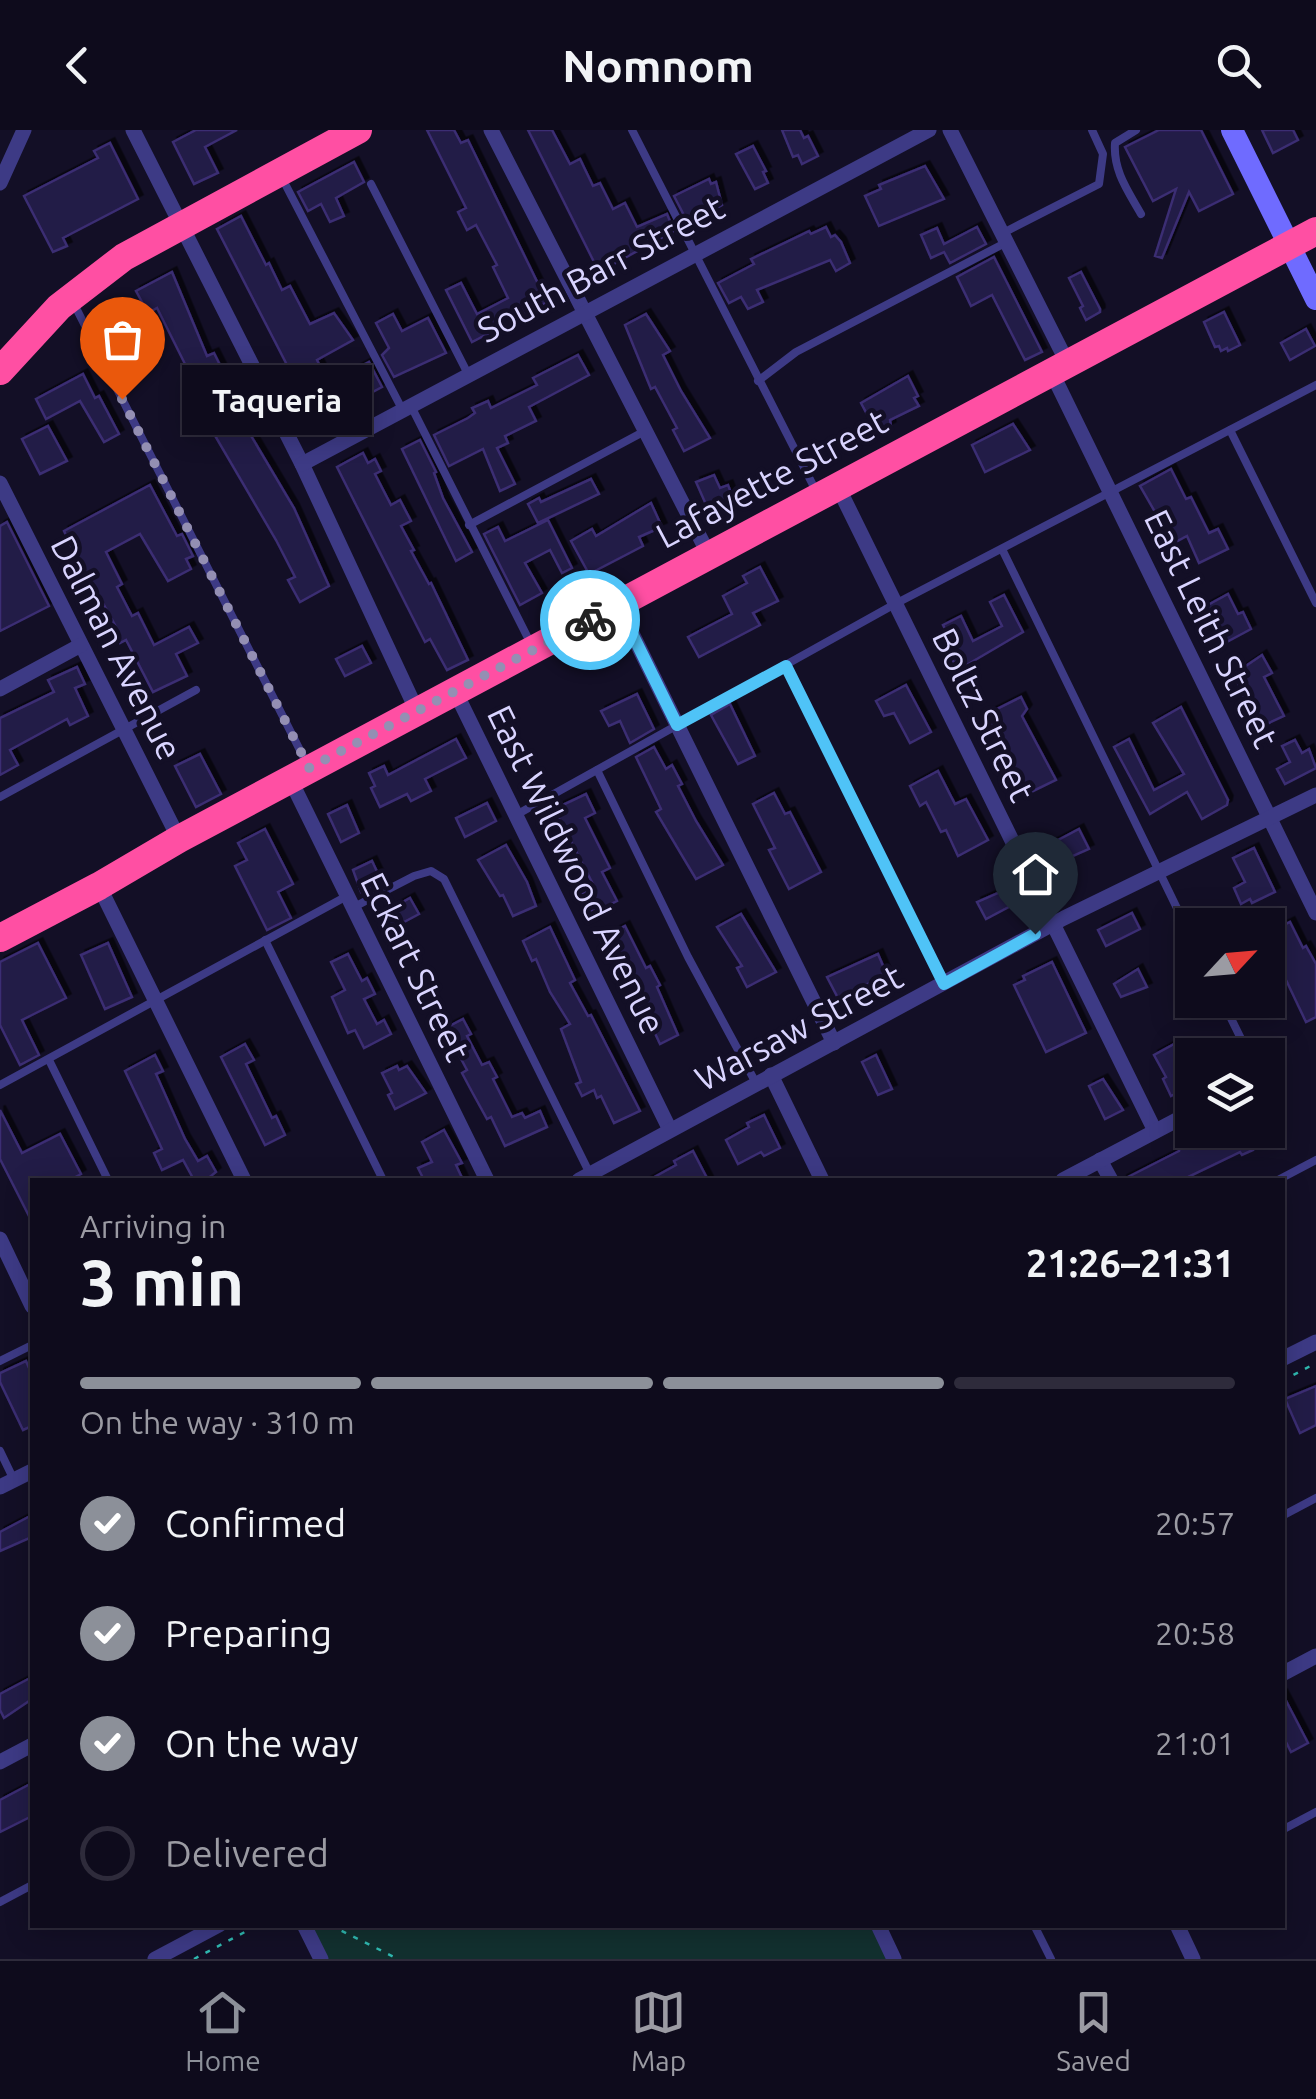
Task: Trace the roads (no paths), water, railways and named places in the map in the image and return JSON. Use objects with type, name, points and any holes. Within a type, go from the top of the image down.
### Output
[{"type":"highway","points":[[0,371],[70,298],[124,258],[347,132]]},
{"type":"highway","name":"Lafayette Street","points":[[0,938],[1316,231]]},
{"type":"main road","points":[[1232,130],[1316,299]]},
{"type":"street","points":[[0,183],[24,130]]},
{"type":"street","points":[[133,130],[302,464],[417,711]]},
{"type":"street","points":[[491,130],[709,555]]},
{"type":"street","name":"South Barr Street","points":[[302,464],[929,130]]},
{"type":"street","name":"East Leith Street","points":[[950,130],[1005,238],[1110,492],[1316,913]]},
{"type":"street","name":"Dalman Avenue","points":[[0,483],[179,839]]},
{"type":"street","name":"Boltz Street","points":[[829,492],[895,604],[1155,1131]]},
{"type":"street","points":[[618,605],[834,1043]]},
{"type":"street","points":[[0,690],[81,645]]},
{"type":"street","name":"East Wildwood Avenue","points":[[455,691],[670,1130]]},
{"type":"street","name":"Eckart Street","points":[[300,774],[350,902],[486,1178]]},
{"type":"street","name":"Warsaw Street","points":[[584,1177],[1052,925],[1316,796]]},
{"type":"street","points":[[99,886],[243,1178]]},
{"type":"street","points":[[771,1075],[821,1178]]},
{"type":"street","points":[[1067,1178],[1175,1121]]},
{"type":"street","points":[[1100,1160],[1109,1178]]},
{"type":"street","points":[[0,1239],[30,1302]]},
{"type":"street","points":[[1285,1358],[1316,1342]]},
{"type":"street","points":[[7,1484],[30,1472]]},
{"type":"street","points":[[1285,1672],[1316,1656]]},
{"type":"street","points":[[0,1762],[30,1746]]},
{"type":"street","points":[[155,1959],[213,1928]]},
{"type":"street","points":[[306,1928],[321,1959]]},
{"type":"street","points":[[879,1928],[894,1959]]},
{"type":"street","points":[[1178,1928],[1194,1959]]},
{"type":"lane","points":[[758,381],[796,352],[1100,184],[1103,154],[1092,130]]},
{"type":"lane","points":[[1136,130],[1115,143],[1114,154],[1118,172],[1141,214]]},
{"type":"lane","points":[[635,131],[758,381],[829,492]]},
{"type":"lane","points":[[279,172],[533,649]]},
{"type":"lane","points":[[372,184],[468,374]]},
{"type":"lane","points":[[70,298],[300,774]]},
{"type":"lane","points":[[516,815],[895,604],[1316,385]]},
{"type":"lane","points":[[1230,430],[1316,604]]},
{"type":"lane","points":[[469,525],[645,431]]},
{"type":"lane","points":[[1002,548],[1177,908]]},
{"type":"lane","points":[[786,666],[944,984]]},
{"type":"lane","points":[[0,797],[196,690]]},
{"type":"lane","points":[[597,770],[688,957],[756,1084]]},
{"type":"lane","points":[[0,1085],[265,940],[431,871],[444,879],[584,1177]]},
{"type":"lane","points":[[265,940],[381,1178]]},
{"type":"lane","points":[[49,1060],[107,1178]]},
{"type":"lane","points":[[1282,1178],[1316,1160]]},
{"type":"lane","points":[[0,1361],[30,1345]]},
{"type":"lane","points":[[0,1451],[7,1484]]},
{"type":"lane","points":[[1285,1514],[1316,1498]]},
{"type":"lane","points":[[1285,1828],[1316,1812]]},
{"type":"lane","points":[[0,1902],[30,1885]]},
{"type":"lane","points":[[1036,1928],[1051,1959]]},
{"type":"place","name":"Taqueria","points":[[122,399]]}]
